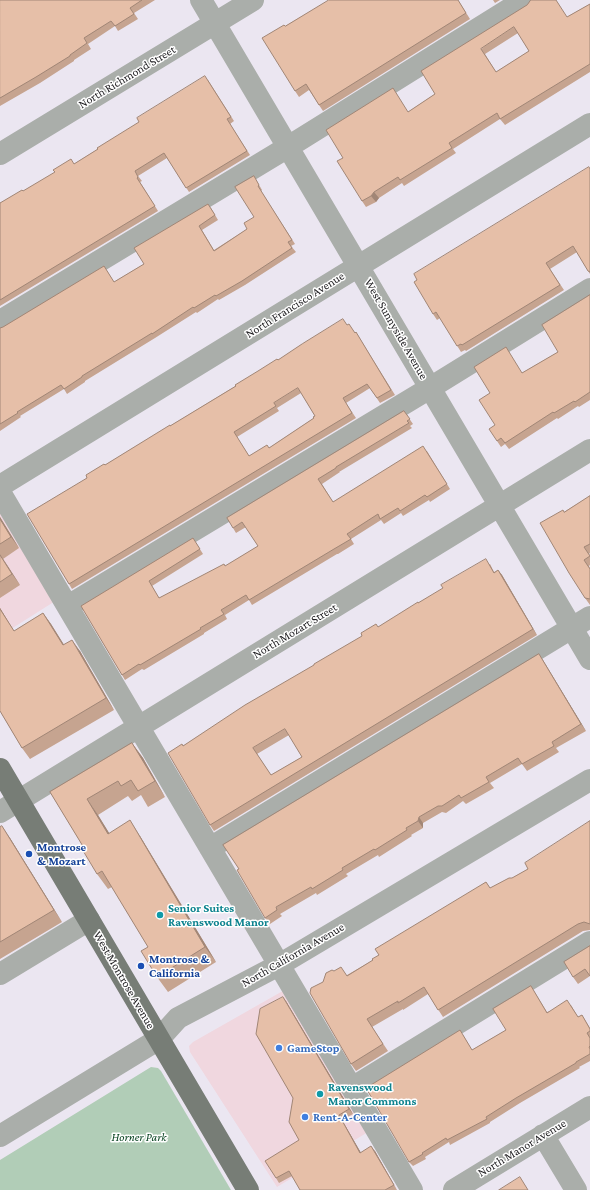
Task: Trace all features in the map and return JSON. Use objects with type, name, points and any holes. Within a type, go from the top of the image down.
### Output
[{"type":"main road","name":"West Montrose Avenue","points":[[0,769],[248,1190]]},
{"type":"street","name":"West Sunnyside Avenue","points":[[201,0],[500,506],[581,622],[590,659]]},
{"type":"street","name":"North Richmond Street","points":[[0,154],[253,0]]},
{"type":"street","points":[[0,321],[288,148],[524,0]]},
{"type":"street","name":"North Francisco Avenue","points":[[0,486],[590,124]]},
{"type":"street","points":[[68,606],[430,388],[590,289]]},
{"type":"street","name":"North Mozart Street","points":[[0,812],[590,450]]},
{"type":"street","points":[[0,492],[412,1190]]},
{"type":"street","points":[[210,848],[581,622]]},
{"type":"street","name":"North California Avenue","points":[[0,1136],[158,1039],[178,1018],[279,965],[590,780]]},
{"type":"street","points":[[0,974],[89,920]]},
{"type":"street","points":[[352,1088],[590,942]]},
{"type":"street","name":"North Manor Avenue","points":[[454,1190],[590,1107]]},
{"type":"street","points":[[543,1135],[576,1190]]},
{"type":"shaded area","points":[[0,495],[60,598],[0,636]]},
{"type":"shaded area","name":"Ravenswood Manor Commons","points":[[288,988],[373,1129],[277,1187],[190,1052],[189,1046],[193,1042]]},
{"type":"green space","name":"Horner Park","points":[[151,1067],[158,1068],[161,1071],[231,1190],[0,1190],[0,1160]]},
{"type":"building","points":[[0,0],[142,0],[130,8],[134,14],[115,26],[111,21],[84,38],[87,43],[70,56],[0,98]]},
{"type":"building","points":[[329,0],[458,0],[466,13],[319,105],[306,84],[295,91],[262,38]]},
{"type":"building","points":[[531,0],[556,0],[567,17],[590,4],[590,64],[500,119],[497,113],[449,143],[452,148],[400,180],[398,177],[362,201],[337,161],[343,158],[326,130],[393,88],[408,112],[435,94],[421,71],[527,5]],"holes":[[[514,27],[529,51],[496,72],[481,49]]]},
{"type":"building","points":[[205,76],[231,117],[227,119],[247,151],[186,188],[164,153],[135,171],[138,177],[137,178],[155,206],[0,300],[0,203],[55,172],[53,170],[71,159],[74,164],[139,122],[137,118]]},
{"type":"building","points":[[589,167],[590,272],[573,246],[546,263],[560,285],[462,345],[457,346],[436,312],[433,314],[414,282],[417,280],[414,274]]},
{"type":"building","points":[[254,176],[259,185],[258,186],[292,240],[288,242],[292,248],[242,281],[194,308],[193,307],[152,334],[82,376],[64,389],[61,385],[0,424],[0,328],[104,266],[114,282],[144,264],[134,248],[208,204],[215,215],[199,226],[214,251],[247,229],[244,223],[254,217],[235,187]]},
{"type":"building","points":[[590,295],[590,392],[575,402],[574,401],[554,413],[553,412],[505,443],[501,438],[497,441],[489,429],[495,425],[479,400],[490,393],[474,367],[506,347],[522,373],[558,352],[542,325]]},
{"type":"building","points":[[343,319],[347,325],[349,324],[355,333],[356,332],[391,390],[377,398],[367,384],[343,398],[352,413],[69,584],[27,514],[87,478],[86,475],[236,386],[235,385]],"holes":[[[298,388],[315,416],[269,448],[267,445],[249,456],[234,432],[276,406],[274,403]]]},
{"type":"building","points":[[404,411],[410,419],[407,421],[409,423],[318,479],[333,502],[423,446],[447,484],[427,497],[425,495],[400,511],[398,508],[380,519],[378,514],[347,534],[351,539],[249,600],[246,595],[221,610],[224,614],[200,628],[201,629],[122,675],[81,606],[193,538],[200,549],[149,581],[159,598],[224,564],[225,566],[258,546],[242,522],[233,528],[227,518]]},
{"type":"building","points":[[590,496],[590,544],[584,547],[590,556],[584,560],[590,569],[590,599],[585,598],[540,523],[563,510],[564,512]]},
{"type":"building","points":[[0,519],[11,537],[0,544]]},
{"type":"building","points":[[0,555],[12,574],[0,582]]},
{"type":"building","points":[[486,559],[494,573],[498,570],[533,629],[210,825],[168,753],[182,744],[183,746],[245,705],[362,636],[361,633],[376,624],[378,627],[443,588],[441,585]],"holes":[[[285,729],[302,757],[271,775],[253,748]]]},
{"type":"building","points":[[0,609],[14,631],[43,613],[63,645],[72,640],[106,698],[22,748],[0,711]]},
{"type":"building","points":[[539,654],[581,724],[552,742],[554,746],[522,764],[518,758],[486,777],[489,782],[461,798],[459,795],[442,806],[438,806],[419,817],[418,821],[406,828],[407,830],[342,868],[343,870],[312,889],[311,887],[276,907],[277,910],[265,918],[237,870],[239,869],[223,845]]},
{"type":"building","points":[[132,743],[155,781],[138,791],[131,780],[121,786],[118,781],[87,799],[108,834],[130,820],[205,947],[157,977],[141,951],[148,947],[102,871],[97,874],[82,849],[84,848],[50,792]]},
{"type":"building","points":[[590,821],[590,924],[584,922],[578,924],[438,1010],[424,987],[398,1003],[398,1001],[367,1019],[383,1044],[351,1064],[310,993],[311,988],[323,982],[326,973],[341,967],[347,976],[379,955],[375,949],[486,882],[490,888],[528,869],[525,863]]},
{"type":"building","points":[[2,826],[54,910],[0,942],[0,827]]},
{"type":"building","points":[[590,946],[590,976],[585,969],[573,977],[564,962]]},
{"type":"building","points":[[531,986],[547,1013],[567,1000],[578,1017],[582,1015],[590,1029],[587,1033],[590,1038],[590,1054],[516,1098],[486,1117],[487,1119],[447,1140],[446,1138],[409,1162],[366,1088],[460,1030],[472,1050],[506,1030],[493,1009]]},
{"type":"building","name":"Ravenswood Manor Commons","points":[[283,997],[349,1109],[339,1115],[360,1153],[371,1146],[394,1185],[385,1190],[300,1190],[289,1171],[276,1178],[265,1161],[299,1140],[289,1122],[293,1098],[256,1034],[260,1009]]},
{"type":"building","points":[[520,1177],[528,1190],[499,1190]]},
{"type":"place","name":"Montrose & Mozart","points":[[29,854]]},
{"type":"place","name":"Senior Suites Ravenswood Manor","points":[[160,915]]},
{"type":"place","name":"Montrose & California","points":[[141,966]]},
{"type":"place","name":"GameStop","points":[[279,1048]]},
{"type":"place","name":"Ravenswood Manor Commons","points":[[320,1094]]},
{"type":"place","name":"Rent-A-Center","points":[[305,1117]]}]
